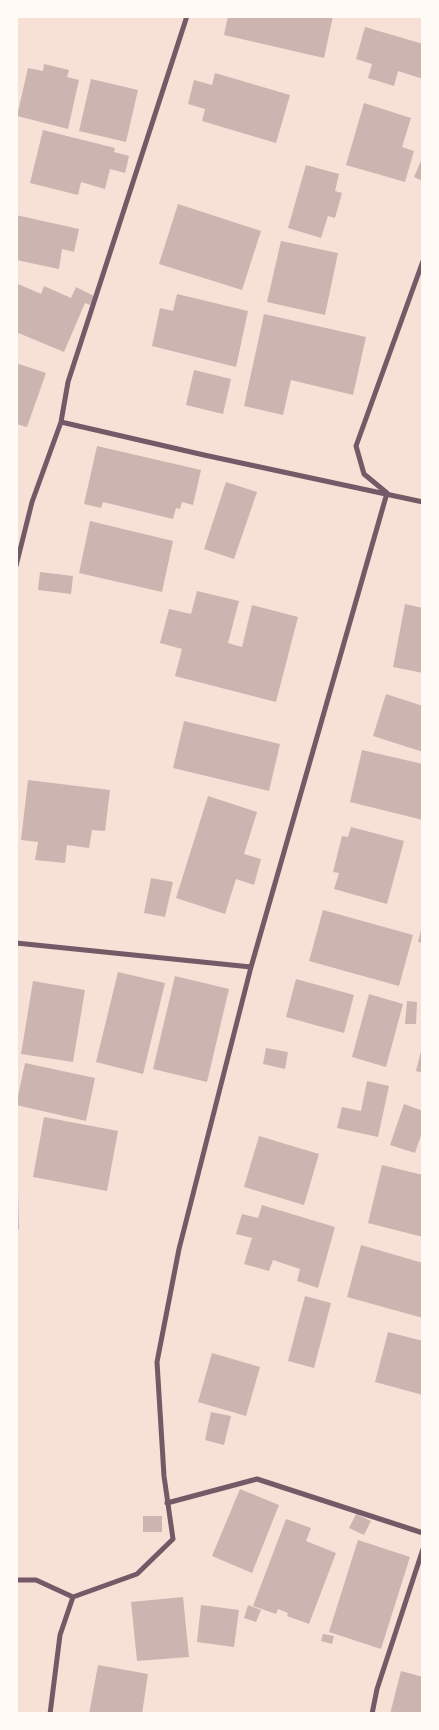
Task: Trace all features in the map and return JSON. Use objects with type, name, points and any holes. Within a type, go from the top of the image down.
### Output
[{"type":"street","points":[[16,566],[32,502],[61,422],[68,382],[186,16]]},
{"type":"street","points":[[388,493],[364,474],[356,446],[423,261]]},
{"type":"street","points":[[61,422],[204,456],[388,493],[423,502]]},
{"type":"street","points":[[16,1580],[36,1580],[74,1596],[137,1574],[173,1539],[164,1476],[158,1362],[179,1249],[251,967],[388,493]]},
{"type":"street","points":[[16,943],[251,967]]},
{"type":"street","points":[[167,1503],[257,1479],[423,1533]]},
{"type":"street","points":[[372,1714],[377,1689],[423,1549]]},
{"type":"street","points":[[50,1714],[60,1635],[74,1596]]},
{"type":"building","points":[[228,16],[333,16],[324,58],[224,35]]},
{"type":"building","points":[[365,27],[423,44],[423,79],[398,71],[394,86],[368,78],[372,64],[356,59]]},
{"type":"building","points":[[44,64],[69,70],[67,77],[79,80],[68,129],[17,116],[28,68],[43,71]]},
{"type":"building","points":[[215,73],[290,95],[276,143],[202,121],[205,109],[188,104],[194,80],[212,85]]},
{"type":"building","points":[[91,79],[138,90],[126,142],[79,131]]},
{"type":"building","points":[[364,103],[411,118],[402,147],[414,151],[405,182],[346,165]]},
{"type":"building","points":[[43,130],[115,148],[114,152],[129,156],[125,173],[110,169],[105,189],[81,182],[78,195],[30,183]]},
{"type":"building","points":[[423,156],[423,181],[414,177]]},
{"type":"building","points":[[306,165],[339,174],[335,191],[342,193],[335,218],[328,216],[321,238],[288,228]]},
{"type":"building","points":[[178,204],[261,231],[242,290],[159,264]]},
{"type":"building","points":[[16,215],[79,229],[74,252],[62,249],[59,269],[16,260]]},
{"type":"building","points":[[281,241],[338,253],[325,315],[267,302]]},
{"type":"building","points":[[16,283],[41,294],[44,286],[71,298],[76,287],[94,296],[90,305],[85,303],[64,352],[16,332]]},
{"type":"building","points":[[177,294],[248,311],[236,367],[152,346],[160,308],[173,311]]},
{"type":"building","points":[[264,314],[366,337],[353,395],[291,380],[283,415],[244,406]]},
{"type":"building","points":[[16,363],[46,373],[27,427],[16,424]]},
{"type":"building","points":[[194,370],[231,379],[223,414],[186,405]]},
{"type":"building","points":[[97,446],[201,470],[193,505],[182,502],[180,509],[176,508],[173,519],[103,502],[101,508],[84,504]]},
{"type":"building","points":[[226,482],[257,492],[234,559],[204,549]]},
{"type":"building","points":[[90,521],[173,541],[162,592],[79,573]]},
{"type":"building","points":[[40,572],[73,576],[71,594],[38,590]]},
{"type":"building","points":[[197,591],[239,601],[228,643],[242,647],[252,605],[298,617],[276,702],[175,676],[182,649],[160,643],[169,609],[191,614]]},
{"type":"building","points":[[405,604],[423,608],[423,673],[393,667]]},
{"type":"building","points":[[386,694],[423,706],[423,752],[373,736]]},
{"type":"building","points":[[184,721],[280,744],[269,791],[173,768]]},
{"type":"building","points":[[362,750],[423,764],[423,820],[350,802]]},
{"type":"building","points":[[28,780],[110,790],[105,831],[92,830],[89,848],[67,845],[65,863],[35,860],[38,842],[21,840]]},
{"type":"building","points":[[208,796],[257,812],[244,854],[261,859],[254,885],[236,879],[225,914],[176,898]]},
{"type":"building","points":[[351,827],[404,841],[387,904],[334,889],[339,873],[333,872],[342,836],[348,837]]},
{"type":"building","points":[[151,878],[173,882],[165,917],[144,913]]},
{"type":"building","points":[[323,910],[413,935],[399,986],[309,961]]},
{"type":"building","points":[[423,926],[423,943],[418,942]]},
{"type":"building","points":[[118,972],[165,983],[143,1074],[96,1062]]},
{"type":"building","points":[[175,976],[229,989],[207,1082],[153,1069]]},
{"type":"building","points":[[296,979],[354,995],[344,1033],[286,1017]]},
{"type":"building","points":[[33,981],[85,990],[73,1062],[21,1054]]},
{"type":"building","points":[[369,994],[403,1004],[386,1067],[352,1057]]},
{"type":"building","points":[[407,1001],[417,1002],[416,1024],[405,1024]]},
{"type":"building","points":[[423,1047],[423,1073],[416,1071]]},
{"type":"building","points":[[266,1048],[288,1052],[285,1069],[263,1064]]},
{"type":"building","points":[[25,1063],[95,1078],[86,1121],[16,1105]]},
{"type":"building","points":[[367,1081],[389,1086],[378,1137],[337,1128],[342,1107],[361,1111]]},
{"type":"building","points":[[404,1104],[423,1111],[423,1129],[415,1153],[390,1145]]},
{"type":"building","points":[[44,1117],[118,1131],[107,1191],[33,1177]]},
{"type":"building","points":[[259,1136],[319,1154],[304,1205],[244,1187]]},
{"type":"building","points":[[382,1165],[423,1175],[423,1237],[368,1223]]},
{"type":"building","points":[[16,1191],[18,1191],[19,1229],[16,1229]]},
{"type":"building","points":[[262,1205],[335,1227],[318,1288],[297,1281],[300,1269],[273,1260],[269,1271],[244,1264],[252,1238],[236,1234],[242,1214],[258,1218]]},
{"type":"building","points":[[361,1245],[423,1263],[423,1318],[347,1297]]},
{"type":"building","points":[[305,1296],[331,1303],[314,1368],[288,1361]]},
{"type":"building","points":[[388,1332],[423,1341],[423,1395],[375,1382]]},
{"type":"building","points":[[212,1353],[260,1367],[246,1416],[198,1402]]},
{"type":"building","points":[[211,1412],[231,1416],[224,1445],[205,1440]]},
{"type":"building","points":[[240,1489],[279,1505],[252,1573],[212,1556]]},
{"type":"building","points":[[356,1514],[371,1521],[364,1535],[349,1528]]},
{"type":"building","points":[[143,1516],[162,1516],[162,1532],[143,1532]]},
{"type":"building","points":[[286,1519],[311,1528],[306,1541],[336,1553],[309,1624],[287,1616],[288,1613],[278,1609],[276,1614],[253,1606]]},
{"type":"building","points":[[358,1540],[410,1557],[381,1649],[329,1632]]},
{"type":"building","points":[[183,1597],[189,1657],[137,1661],[131,1602]]},
{"type":"building","points":[[201,1605],[239,1610],[234,1647],[197,1642]]},
{"type":"building","points":[[248,1605],[261,1610],[256,1622],[244,1618]]},
{"type":"building","points":[[323,1634],[334,1636],[332,1644],[321,1641]]},
{"type":"building","points":[[98,1665],[148,1674],[142,1714],[89,1714]]},
{"type":"building","points":[[401,1671],[423,1677],[423,1714],[390,1714]]}]
